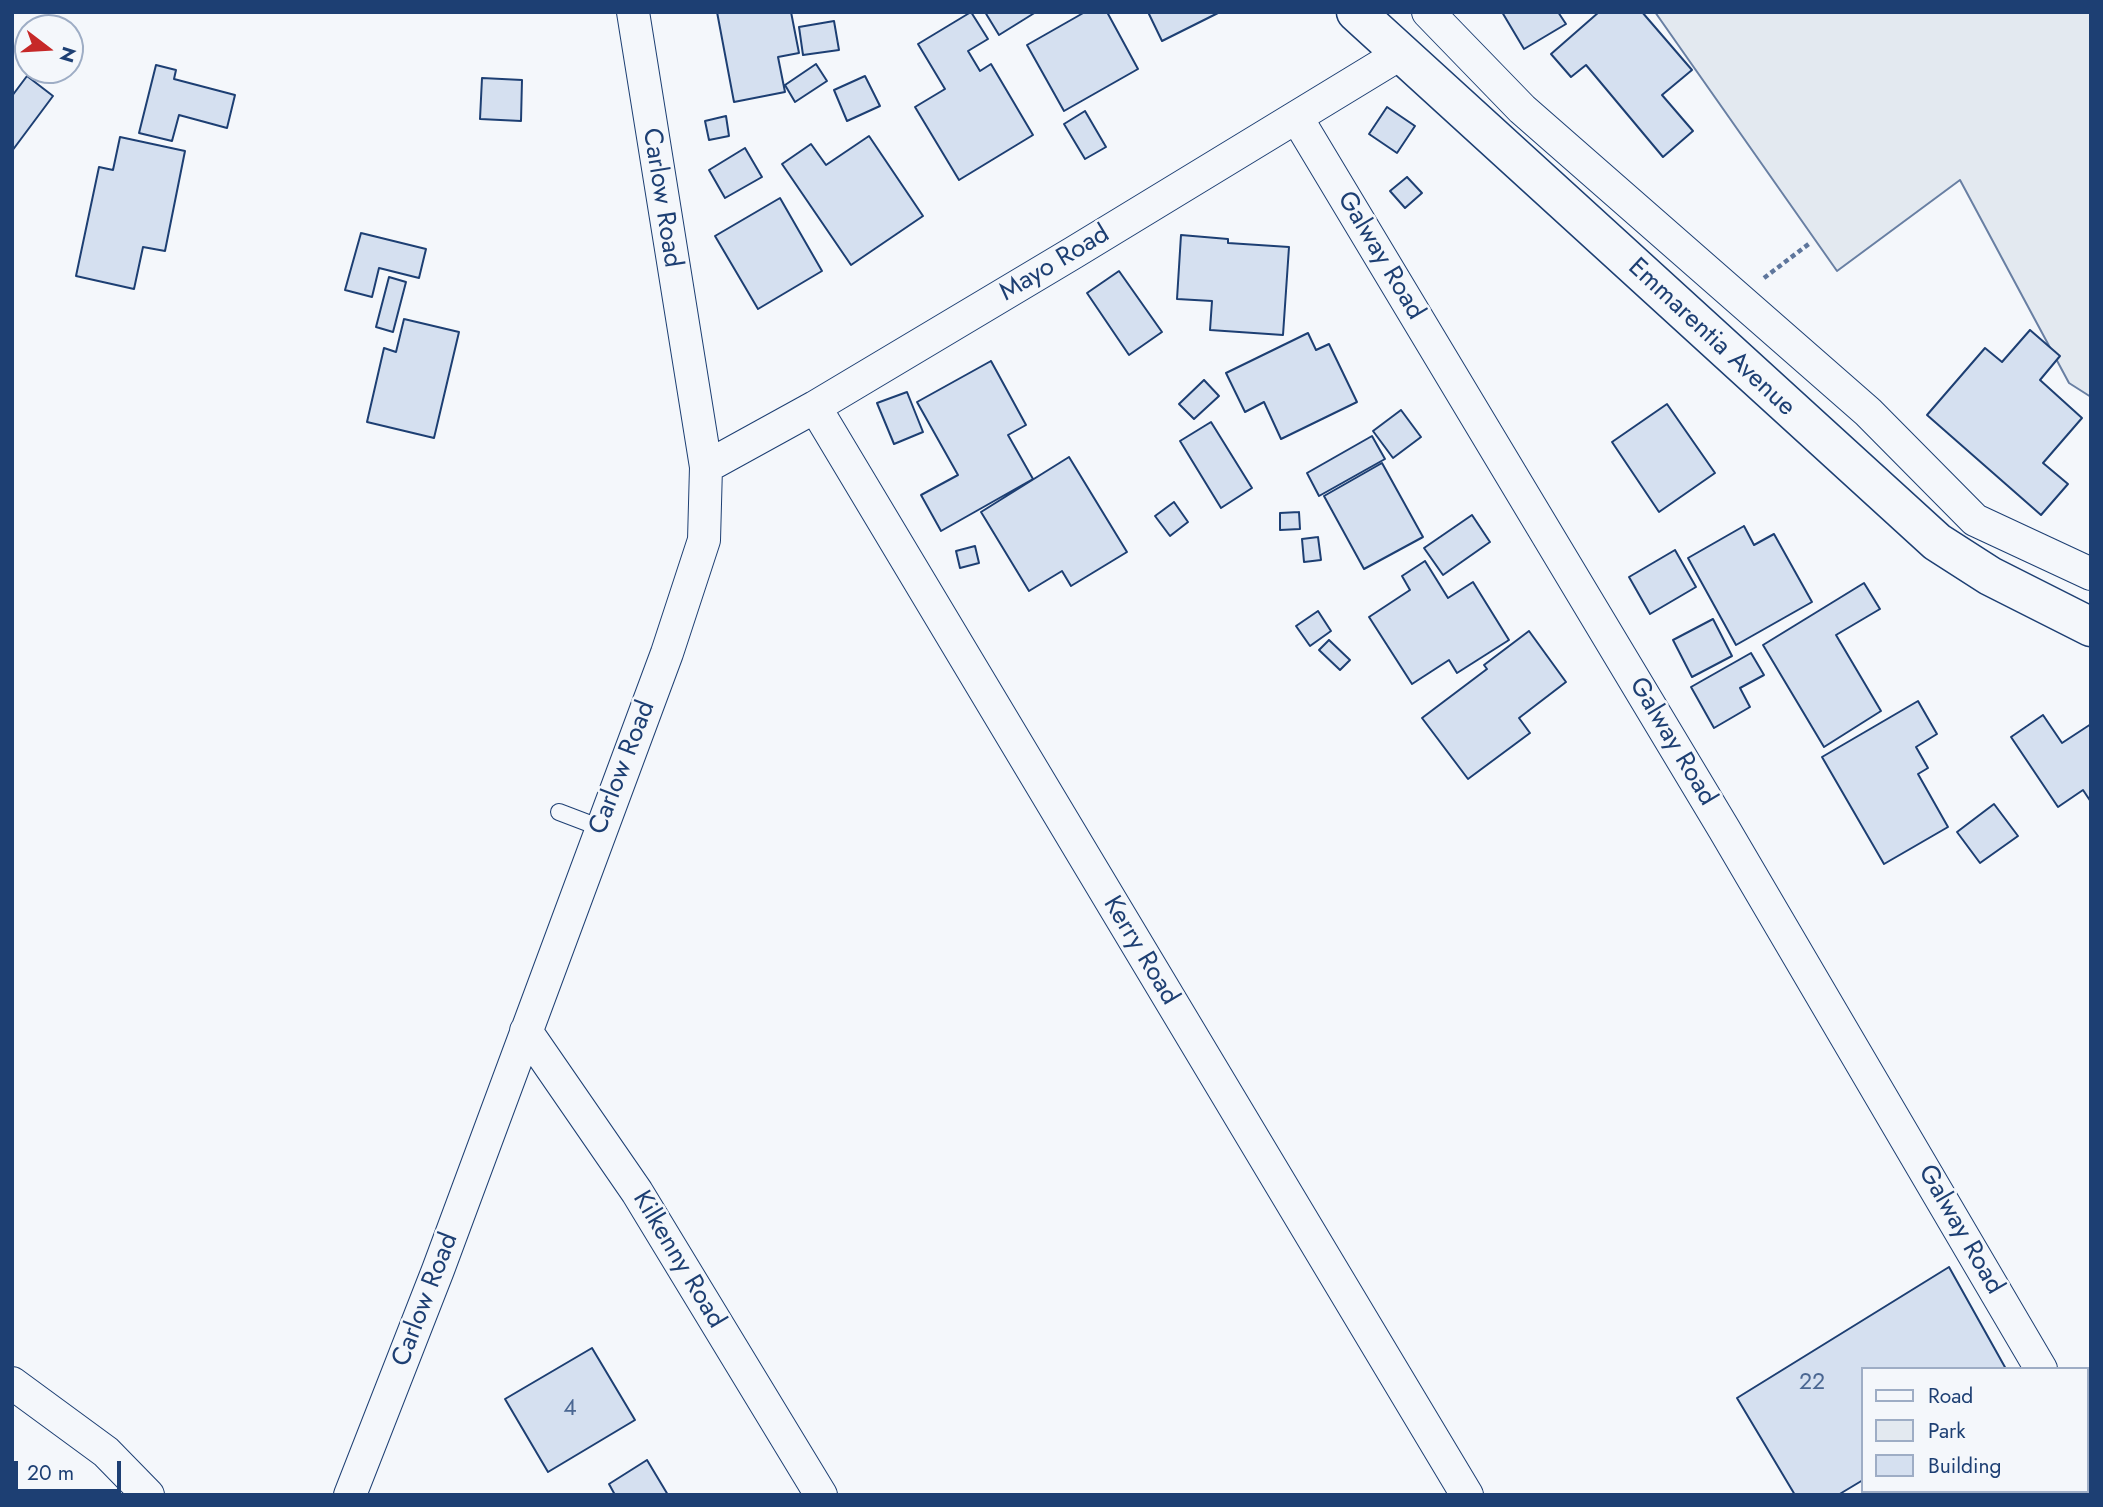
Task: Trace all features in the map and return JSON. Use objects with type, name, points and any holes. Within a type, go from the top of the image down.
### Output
[{"type":"street","name":"Carlow Road","points":[[350,1495],[691,586],[707,519],[706,467],[632,12]]},
{"type":"street","name":"Emmarentia Avenue","points":[[1356,12],[1937,542],[1990,576],[2091,627]]},
{"type":"street","points":[[1428,12],[1522,109],[1868,412],[1975,520],[2091,574]]},
{"type":"street","name":"Mayo Road","points":[[706,467],[815,407],[1400,54]]},
{"type":"street","name":"Galway Road","points":[[1297,118],[1717,817],[2040,1367]]},
{"type":"street","name":"Kerry Road","points":[[815,407],[1467,1495]]},
{"type":"street","name":"Kilkenny Road","points":[[526,1031],[638,1192],[821,1495]]},
{"type":"street","points":[[12,1383],[106,1452],[148,1495]]},
{"type":"lane","points":[[559,812],[601,828]]},
{"type":"path","points":[[1739,298],[1810,243]]},
{"type":"green space","points":[[1655,12],[2091,12],[2091,397],[2069,383],[1960,180],[1837,271]]},
{"type":"building","points":[[717,12],[791,12],[799,53],[778,57],[785,92],[734,102]]},
{"type":"building","points":[[971,12],[988,39],[968,51],[980,71],[991,64],[1033,135],[959,180],[915,107],[945,89],[918,44]]},
{"type":"building","points":[[985,12],[1036,12],[999,35]]},
{"type":"building","points":[[1085,12],[1107,12],[1138,69],[1064,111],[1027,45]]},
{"type":"building","points":[[1148,12],[1220,12],[1162,41]]},
{"type":"building","points":[[1502,12],[1558,12],[1566,24],[1524,49]]},
{"type":"building","points":[[1599,12],[1642,12],[1692,70],[1662,95],[1693,131],[1663,157],[1586,65],[1571,77],[1551,54]]},
{"type":"building","points":[[834,21],[839,50],[803,55],[799,27]]},
{"type":"building","points":[[816,64],[827,81],[795,102],[785,85]]},
{"type":"building","points":[[156,65],[176,70],[174,79],[235,95],[227,128],[179,115],[172,141],[139,133]]},
{"type":"building","points":[[865,76],[880,106],[847,121],[834,90]]},
{"type":"building","points":[[482,78],[522,80],[521,121],[480,119]]},
{"type":"building","points":[[21,84],[37,84],[53,96],[12,151],[12,96]]},
{"type":"building","points":[[1387,107],[1415,126],[1397,153],[1369,134]]},
{"type":"building","points":[[1085,111],[1106,147],[1085,159],[1064,124]]},
{"type":"building","points":[[726,116],[729,136],[709,140],[705,121]]},
{"type":"building","points":[[869,136],[923,216],[851,265],[782,164],[811,144],[826,165]]},
{"type":"building","points":[[120,137],[185,151],[165,251],[143,247],[134,289],[76,276],[99,167],[113,170]]},
{"type":"building","points":[[745,148],[762,177],[725,198],[709,170]]},
{"type":"building","points":[[1407,177],[1422,193],[1405,208],[1390,191]]},
{"type":"building","points":[[780,198],[822,271],[758,309],[715,236]]},
{"type":"building","points":[[361,233],[426,249],[419,278],[379,268],[372,297],[345,290]]},
{"type":"building","points":[[1181,235],[1228,239],[1228,243],[1289,247],[1283,335],[1210,330],[1212,301],[1177,299]]},
{"type":"building","points":[[1119,271],[1162,332],[1129,355],[1087,293]]},
{"type":"building","points":[[389,277],[406,282],[393,332],[376,327]]},
{"type":"building","points":[[404,319],[459,332],[434,438],[367,422],[384,348],[396,352]]},
{"type":"building","points":[[2030,330],[2060,356],[2040,380],[2082,418],[2043,463],[2068,484],[2041,515],[1927,415],[1985,348],[2002,362]]},
{"type":"building","points":[[1308,333],[1316,350],[1329,344],[1357,402],[1281,439],[1264,402],[1245,412],[1226,373]]},
{"type":"building","points":[[991,361],[1026,425],[1008,435],[1033,479],[941,531],[921,495],[958,475],[917,402]]},
{"type":"building","points":[[1204,380],[1219,396],[1194,419],[1179,404]]},
{"type":"building","points":[[907,392],[923,432],[894,444],[877,403]]},
{"type":"building","points":[[1667,404],[1715,473],[1659,512],[1612,442]]},
{"type":"building","points":[[1401,410],[1421,437],[1393,458],[1373,431]]},
{"type":"building","points":[[1211,422],[1252,488],[1221,508],[1180,441]]},
{"type":"building","points":[[1372,436],[1385,459],[1319,496],[1307,473]]},
{"type":"building","points":[[1069,457],[1127,552],[1071,586],[1062,571],[1029,591],[981,512]]},
{"type":"building","points":[[1382,463],[1423,537],[1364,569],[1324,496]]},
{"type":"building","points":[[1174,502],[1188,522],[1170,536],[1155,516]]},
{"type":"building","points":[[1299,512],[1300,529],[1280,530],[1280,513]]},
{"type":"building","points":[[1472,515],[1490,542],[1443,575],[1424,548]]},
{"type":"building","points":[[1744,526],[1754,545],[1774,534],[1812,602],[1736,645],[1688,558]]},
{"type":"building","points":[[1318,537],[1321,560],[1304,562],[1302,539]]},
{"type":"building","points":[[975,546],[979,563],[960,568],[956,551]]},
{"type":"building","points":[[1675,550],[1696,587],[1650,614],[1629,577]]},
{"type":"building","points":[[1425,561],[1448,598],[1473,582],[1509,640],[1457,673],[1449,660],[1412,684],[1369,617],[1410,590],[1402,576]]},
{"type":"building","points":[[1864,583],[1880,609],[1836,635],[1881,711],[1824,747],[1763,645]]},
{"type":"building","points":[[1318,611],[1331,631],[1310,646],[1296,626]]},
{"type":"building","points":[[1713,619],[1732,656],[1692,677],[1673,640]]},
{"type":"building","points":[[1529,631],[1566,682],[1519,718],[1530,733],[1468,779],[1422,718],[1487,669],[1484,665]]},
{"type":"building","points":[[1329,640],[1350,660],[1340,670],[1319,650]]},
{"type":"building","points":[[1751,653],[1764,675],[1740,688],[1750,707],[1714,728],[1691,687]]},
{"type":"building","points":[[1918,701],[1937,734],[1916,747],[1928,768],[1918,774],[1948,827],[1884,864],[1822,757]]},
{"type":"building","points":[[2043,715],[2062,743],[2091,724],[2091,802],[2083,790],[2058,807],[2011,737]]},
{"type":"building","points":[[1994,804],[2018,836],[1980,863],[1957,832]]},
{"type":"building","points":[[1949,1267],[2005,1367],[1862,1367],[1862,1481],[1838,1495],[1795,1495],[1737,1398]]},
{"type":"building","points":[[592,1348],[635,1420],[548,1472],[505,1399]]},
{"type":"building","points":[[647,1460],[668,1495],[615,1495],[609,1484]]}]
